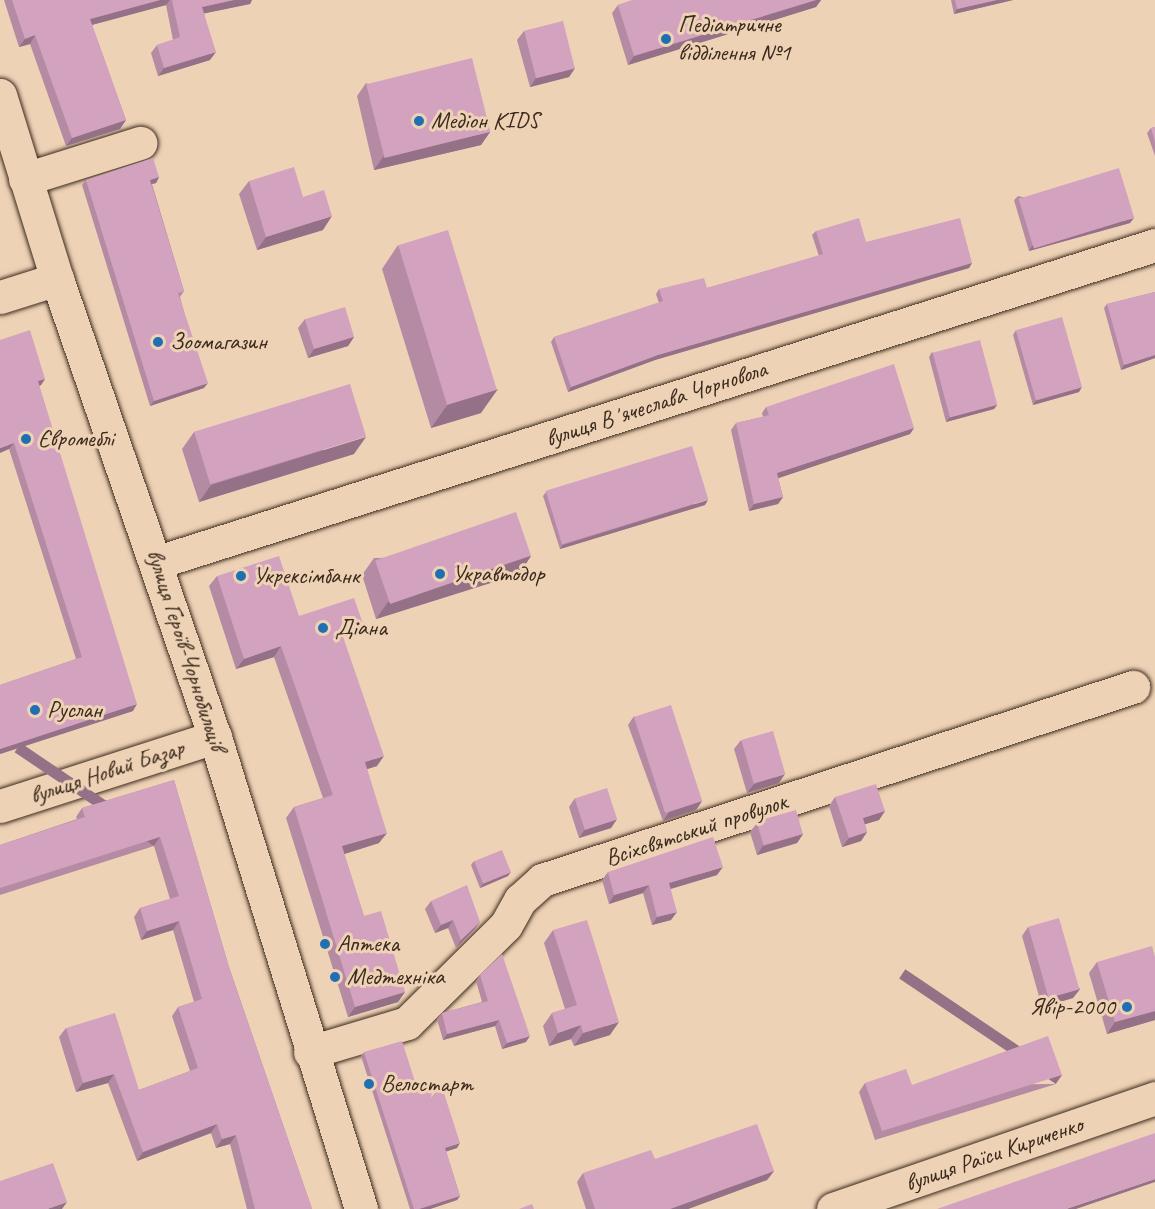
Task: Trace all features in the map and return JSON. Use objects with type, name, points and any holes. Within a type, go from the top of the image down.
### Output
[{"type":"street","name":"вулиця Героїв-Чорнобильців","points":[[0,95],[57,279],[158,562],[361,1209]]},
{"type":"street","points":[[26,179],[140,143]]},
{"type":"street","name":"вулиця Вʼячеслава Чорновола","points":[[158,562],[1155,245]]},
{"type":"street","points":[[0,297],[57,279]]},
{"type":"street","name":"Всіхсвятський провулок","points":[[310,1052],[407,1023],[506,925],[520,900],[542,880],[1133,687]]},
{"type":"street","name":"вулиця Новий Базар","points":[[0,806],[214,737]]},
{"type":"street","name":"вулиця Раїси Кириченко","points":[[833,1209],[1155,1098]]},
{"type":"building","points":[[12,0],[160,0],[90,19],[126,120],[72,138],[35,35],[25,39]]},
{"type":"building","points":[[172,0],[234,0],[202,7],[216,52],[164,68],[157,45],[180,37]]},
{"type":"building","name":"Педіатричне відділення №1","points":[[633,0],[816,0],[634,56],[618,5]]},
{"type":"building","points":[[955,0],[997,0],[957,9]]},
{"type":"building","points":[[563,21],[575,69],[536,78],[524,31]]},
{"type":"building","name":"Медіон KIDS","points":[[472,58],[490,132],[385,158],[366,84]]},
{"type":"building","points":[[1155,127],[1155,142],[1151,128]]},
{"type":"building","points":[[153,158],[159,177],[150,180],[184,291],[178,293],[208,383],[154,401],[86,180]]},
{"type":"building","points":[[294,167],[303,197],[324,190],[332,216],[266,237],[249,181]]},
{"type":"building","points":[[1119,168],[1134,218],[1034,248],[1019,199]]},
{"type":"building","points":[[859,218],[866,242],[960,218],[972,263],[658,355],[571,387],[554,337],[663,301],[659,289],[704,278],[707,288],[823,254],[816,231]]},
{"type":"building","points":[[448,230],[497,390],[447,405],[398,245]]},
{"type":"building","points":[[1155,292],[1155,355],[1124,365],[1107,304]]},
{"type":"building","points":[[345,307],[354,337],[314,349],[305,319]]},
{"type":"building","points":[[1062,317],[1082,387],[1036,400],[1016,330]]},
{"type":"building","points":[[30,330],[45,379],[38,381],[137,704],[0,749],[0,685],[82,657],[14,443],[0,448],[0,340]]},
{"type":"building","points":[[980,340],[997,405],[950,417],[933,353]]},
{"type":"building","points":[[894,364],[914,428],[777,473],[783,497],[754,504],[736,423],[769,415],[766,407]]},
{"type":"building","points":[[350,384],[366,437],[210,484],[194,432]]},
{"type":"building","points":[[692,446],[708,500],[562,544],[546,491]]},
{"type":"building","name":"Укравтодор","points":[[516,512],[531,555],[390,604],[375,561]]},
{"type":"building","points":[[279,556],[299,616],[354,598],[362,621],[340,628],[384,756],[365,762],[387,833],[342,846],[364,916],[381,911],[405,992],[355,1007],[294,807],[333,795],[281,646],[244,659],[217,576]]},
{"type":"building","points":[[671,705],[702,801],[665,813],[634,717]]},
{"type":"building","points":[[773,731],[785,774],[754,783],[741,740]]},
{"type":"building","points":[[174,780],[229,967],[312,1209],[255,1209],[236,1135],[222,1139],[217,1124],[143,1152],[114,1074],[83,1083],[66,1028],[115,1013],[139,1090],[198,1068],[178,1007],[202,999],[179,921],[147,931],[140,908],[179,896],[160,837],[0,888],[0,845],[85,817],[82,808]]},
{"type":"building","points":[[876,784],[885,811],[863,818],[867,832],[849,838],[835,797]]},
{"type":"building","points":[[607,788],[617,819],[585,830],[575,799]]},
{"type":"building","points":[[796,810],[803,834],[763,845],[757,821]]},
{"type":"building","points":[[713,837],[723,867],[669,883],[677,912],[657,917],[649,885],[614,895],[608,872]]},
{"type":"building","points":[[502,850],[511,872],[483,883],[474,861]]},
{"type":"building","points":[[467,885],[480,922],[461,940],[453,920],[441,925],[431,901]]},
{"type":"building","points":[[1059,918],[1079,989],[1049,998],[1028,927]]},
{"type":"building","points":[[587,920],[619,1022],[583,1033],[581,1025],[558,1033],[552,1013],[577,1005],[553,930]]},
{"type":"building","name":"Явір-2000","points":[[1152,946],[1155,957],[1155,1011],[1115,1022],[1097,962]]},
{"type":"building","points":[[502,954],[530,1036],[507,1043],[499,1020],[447,1034],[442,1013],[488,1001],[480,975]]},
{"type":"building","points":[[1048,1036],[1062,1075],[882,1131],[865,1083],[906,1069],[912,1085]]},
{"type":"building","points":[[402,1041],[419,1094],[442,1087],[460,1143],[445,1148],[460,1196],[419,1209],[414,1209],[364,1052]]},
{"type":"building","points":[[757,1124],[774,1171],[670,1209],[595,1209],[583,1173],[651,1150],[655,1159]]},
{"type":"building","points":[[1155,1133],[1155,1179],[1066,1209],[937,1209]]},
{"type":"building","points":[[53,1163],[67,1202],[47,1209],[0,1209],[0,1181]]},
{"type":"building","points":[[532,1204],[534,1209],[519,1209]]},
{"type":"place","name":"Педіатричне відділення №1","points":[[666,39]]},
{"type":"place","name":"Медіон KIDS","points":[[419,121]]},
{"type":"place","name":"Зоомагазин","points":[[158,342]]},
{"type":"place","name":"Євромеблі","points":[[26,439]]},
{"type":"place","name":"Укравтодор","points":[[440,574]]},
{"type":"place","name":"Укрексімбанк","points":[[241,576]]},
{"type":"place","name":"Діана","points":[[323,628]]},
{"type":"place","name":"Руслан","points":[[35,710]]},
{"type":"place","name":"Аптека","points":[[325,944]]},
{"type":"place","name":"Медтехніка","points":[[335,977]]},
{"type":"place","name":"Явір-2000","points":[[1127,1007]]},
{"type":"place","name":"Велостарт","points":[[369,1084]]}]
